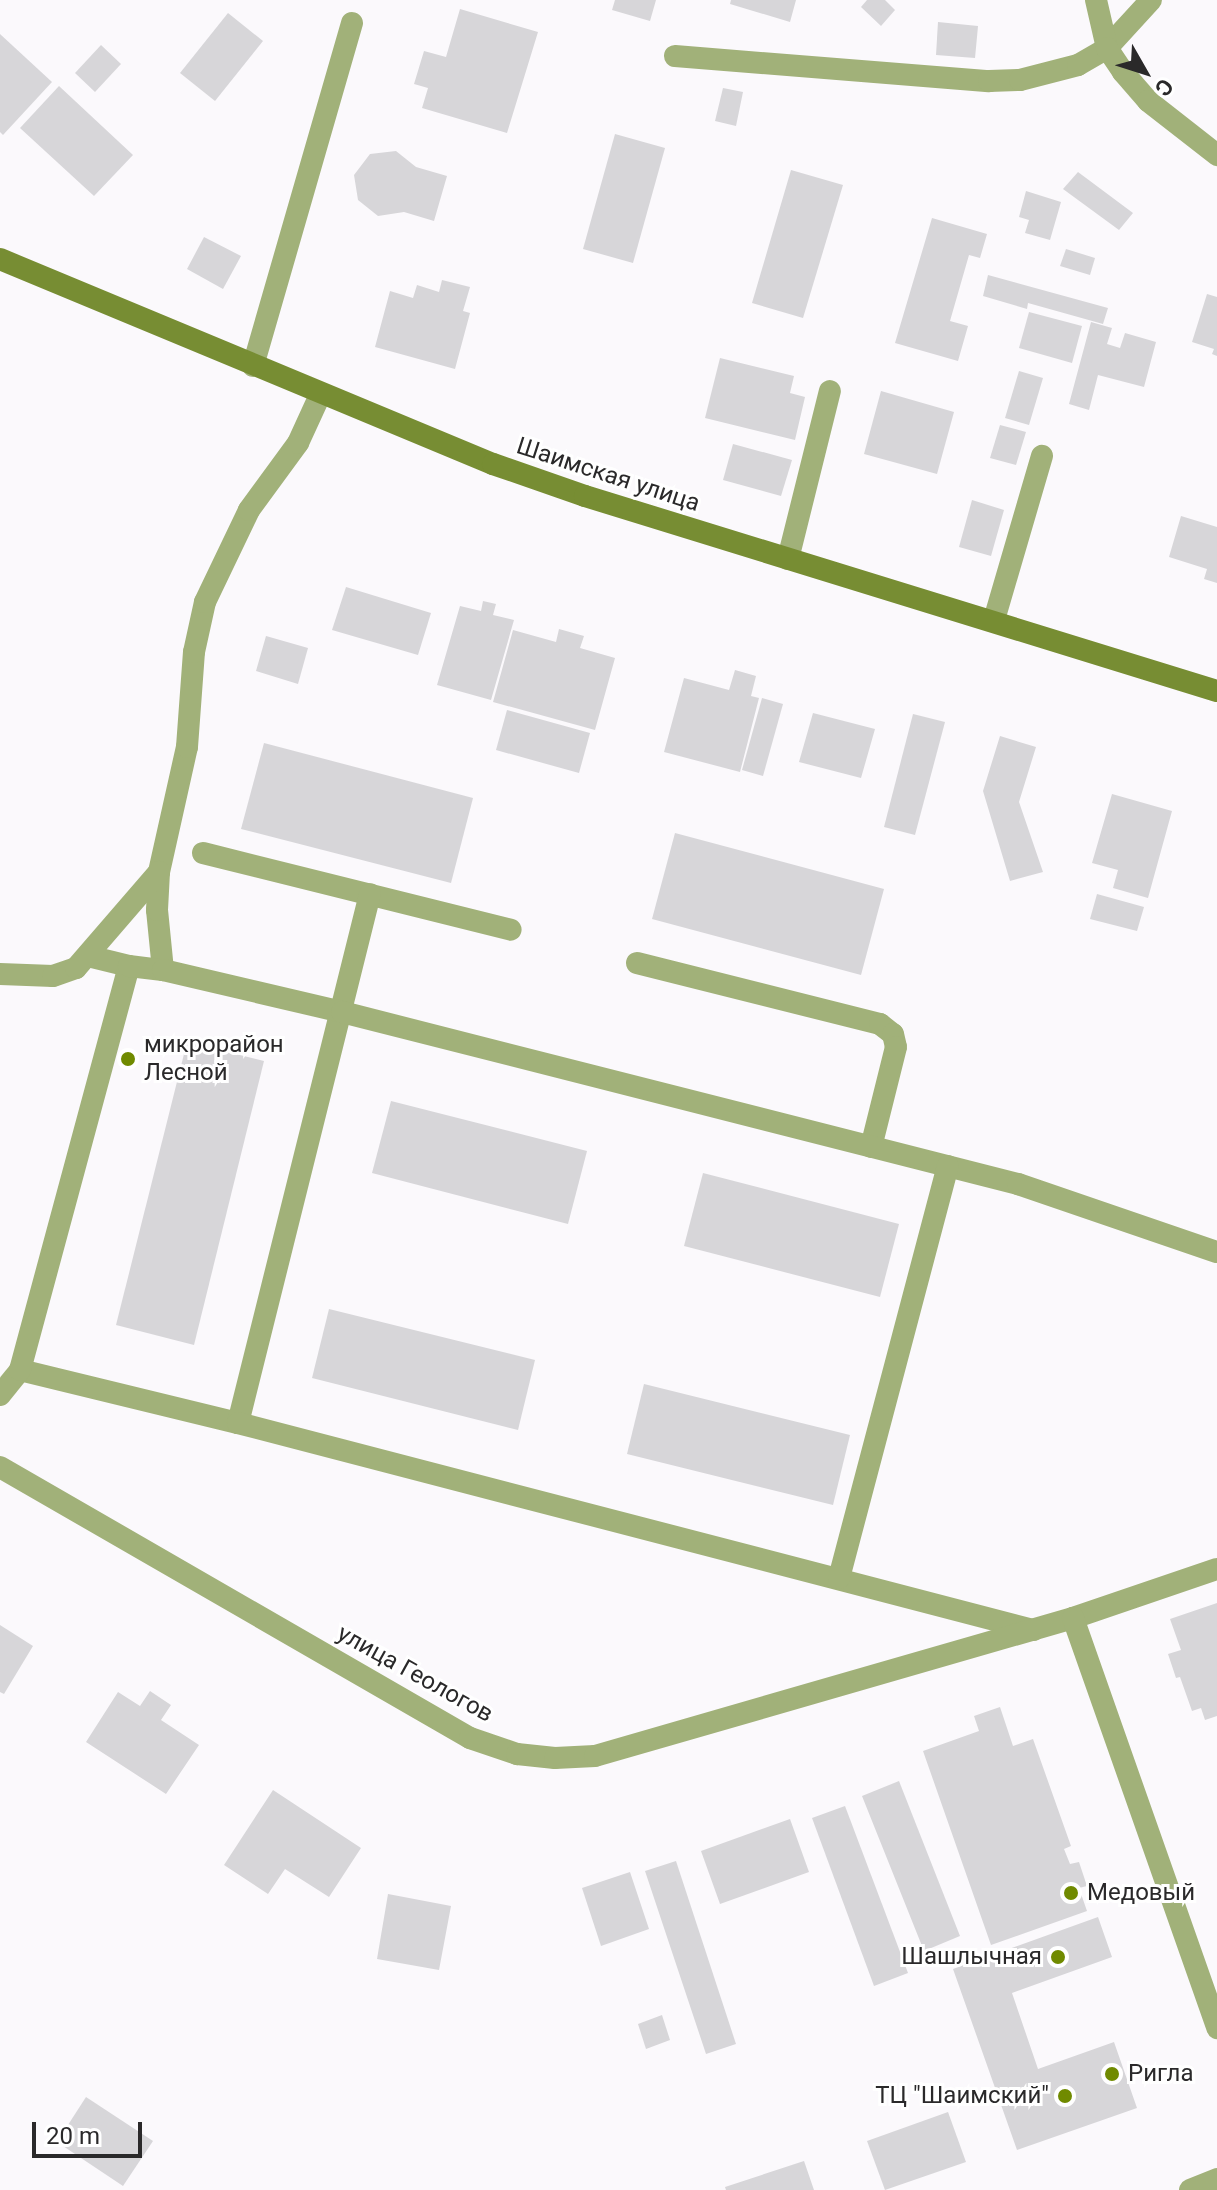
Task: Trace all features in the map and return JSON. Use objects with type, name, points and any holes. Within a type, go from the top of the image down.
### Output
[{"type":"main road","name":"Шаимская улица","points":[[0,259],[320,395],[493,464],[1217,691]]},
{"type":"street","points":[[1096,0],[1107,48],[1148,101],[1217,155]]},
{"type":"street","points":[[675,56],[989,81],[1051,74],[1078,65],[1107,48],[1151,0]]},
{"type":"street","points":[[253,366],[352,23]]},
{"type":"street","points":[[788,559],[830,391]]},
{"type":"street","points":[[163,970],[157,910],[159,872],[187,747],[194,652],[205,602],[249,510],[298,443],[320,395]]},
{"type":"street","points":[[994,620],[1042,456]]},
{"type":"street","points":[[203,853],[511,930]]},
{"type":"street","points":[[0,974],[67,974],[88,956],[159,872]]},
{"type":"street","points":[[238,1423],[370,894]]},
{"type":"street","points":[[88,956],[163,970],[342,1012],[948,1166],[1062,1197],[1217,1252]]},
{"type":"street","points":[[637,963],[880,1024],[893,1034],[896,1047],[871,1147]]},
{"type":"street","points":[[0,1395],[20,1370],[129,966]]},
{"type":"street","points":[[839,1578],[948,1166]]},
{"type":"street","points":[[20,1370],[238,1423],[1033,1630]]},
{"type":"street","name":"улица Геологов","points":[[0,1467],[470,1738],[517,1754],[555,1758],[595,1756],[1073,1618],[1217,1569]]},
{"type":"street","points":[[1073,1618],[1217,2028]]},
{"type":"street","points":[[1190,2190],[1217,2179]]},
{"type":"building","points":[[615,0],[656,0],[650,21],[612,10]]},
{"type":"building","points":[[731,0],[796,0],[790,22],[730,4]]},
{"type":"building","points":[[867,0],[885,0],[895,10],[881,26],[861,7]]},
{"type":"building","points":[[460,9],[538,32],[507,133],[422,108],[428,88],[414,84],[424,51],[446,57]]},
{"type":"building","points":[[228,13],[263,41],[215,101],[180,73]]},
{"type":"building","points":[[938,22],[978,26],[975,58],[936,55]]},
{"type":"building","points":[[0,34],[52,82],[3,135],[0,132]]},
{"type":"building","points":[[101,45],[121,64],[95,92],[75,73]]},
{"type":"building","points":[[59,86],[133,155],[94,196],[20,128]]},
{"type":"building","points":[[723,88],[743,92],[736,126],[715,121]]},
{"type":"building","points":[[615,134],[665,148],[633,263],[583,249]]},
{"type":"building","points":[[396,151],[416,167],[447,176],[434,221],[404,212],[378,216],[358,200],[354,175],[370,154]]},
{"type":"building","points":[[791,170],[843,185],[803,318],[752,303]]},
{"type":"building","points":[[1078,172],[1133,213],[1119,230],[1063,189]]},
{"type":"building","points":[[1026,191],[1061,202],[1050,240],[1025,233],[1029,220],[1019,217]]},
{"type":"building","points":[[932,218],[987,234],[980,258],[969,255],[950,321],[968,326],[958,361],[895,343]]},
{"type":"building","points":[[204,237],[241,256],[223,289],[187,269]]},
{"type":"building","points":[[1066,249],[1095,258],[1090,275],[1060,266]]},
{"type":"building","points":[[988,275],[1108,308],[1103,324],[1028,303],[1027,309],[983,296]]},
{"type":"building","points":[[442,280],[470,287],[463,311],[470,313],[455,369],[375,347],[390,291],[413,298],[417,285],[439,292]]},
{"type":"building","points":[[1207,294],[1217,297],[1217,356],[1212,354],[1214,349],[1192,342]]},
{"type":"building","points":[[1029,312],[1082,326],[1072,363],[1019,348]]},
{"type":"building","points":[[1091,322],[1112,328],[1107,344],[1120,348],[1125,333],[1156,342],[1144,387],[1098,375],[1089,410],[1069,404]]},
{"type":"building","points":[[720,358],[794,376],[790,393],[805,397],[795,440],[705,418]]},
{"type":"building","points":[[1019,371],[1043,378],[1029,425],[1005,418]]},
{"type":"building","points":[[881,391],[954,412],[937,474],[864,454]]},
{"type":"building","points":[[1000,425],[1026,432],[1016,465],[990,458]]},
{"type":"building","points":[[733,444],[792,460],[781,496],[723,480]]},
{"type":"building","points":[[972,500],[1004,510],[991,556],[959,547]]},
{"type":"building","points":[[1181,516],[1217,527],[1217,583],[1204,579],[1207,569],[1169,557]]},
{"type":"building","points":[[346,587],[431,613],[418,655],[332,630]]},
{"type":"building","points":[[483,601],[496,604],[493,615],[514,620],[491,700],[437,685],[460,606],[481,611]]},
{"type":"building","points":[[559,629],[584,636],[580,648],[615,658],[595,730],[493,702],[513,630],[556,642]]},
{"type":"building","points":[[266,636],[308,648],[298,684],[256,671]]},
{"type":"building","points":[[735,670],[756,676],[751,696],[759,698],[740,772],[664,752],[684,678],[729,690]]},
{"type":"building","points":[[762,698],[783,704],[763,776],[742,770]]},
{"type":"building","points":[[507,710],[590,733],[579,773],[496,750]]},
{"type":"building","points":[[813,713],[875,729],[861,778],[799,762]]},
{"type":"building","points":[[913,714],[945,722],[915,835],[884,827]]},
{"type":"building","points":[[1000,736],[1036,747],[1019,802],[1043,872],[1010,881],[983,791]]},
{"type":"building","points":[[264,743],[473,798],[451,883],[241,829]]},
{"type":"building","points":[[1112,794],[1172,811],[1148,898],[1113,888],[1118,870],[1092,863]]},
{"type":"building","points":[[675,833],[884,889],[861,975],[652,919]]},
{"type":"building","points":[[1097,894],[1144,907],[1137,931],[1090,919]]},
{"type":"building","points":[[187,1042],[264,1061],[194,1345],[116,1325]]},
{"type":"building","points":[[391,1101],[587,1151],[568,1224],[372,1173]]},
{"type":"building","points":[[703,1173],[899,1224],[880,1297],[684,1246]]},
{"type":"building","points":[[329,1309],[535,1360],[518,1430],[312,1378]]},
{"type":"building","points":[[644,1384],[850,1435],[833,1505],[627,1454]]},
{"type":"building","points":[[1217,1603],[1217,1716],[1205,1720],[1201,1708],[1192,1711],[1180,1677],[1176,1678],[1168,1654],[1181,1650],[1170,1619]]},
{"type":"building","points":[[0,1625],[33,1646],[4,1694],[0,1692]]},
{"type":"building","points":[[150,1691],[171,1705],[161,1720],[199,1745],[166,1794],[86,1742],[118,1692],[140,1706]]},
{"type":"building","points":[[1000,1707],[1013,1746],[1033,1739],[1071,1846],[1064,1849],[1070,1864],[1079,1862],[1087,1886],[1079,1888],[1087,1911],[991,1945],[923,1751],[979,1731],[974,1716]]},
{"type":"building","points":[[899,1781],[960,1936],[924,1951],[862,1796]]},
{"type":"building","points":[[273,1790],[361,1848],[329,1897],[285,1869],[268,1894],[224,1865]]},
{"type":"building","points":[[845,1806],[908,1973],[874,1986],[812,1818]]},
{"type":"building","points":[[790,1819],[809,1872],[720,1904],[701,1851]]},
{"type":"building","points":[[676,1861],[736,2044],[706,2054],[645,1871]]},
{"type":"building","points":[[630,1872],[649,1929],[601,1946],[582,1888]]},
{"type":"building","points":[[388,1894],[451,1906],[439,1970],[377,1959]]},
{"type":"building","points":[[1098,1917],[1112,1957],[1012,1993],[1038,2069],[1114,2042],[1137,2108],[1017,2150],[953,1969]]},
{"type":"building","points":[[662,2015],[670,2040],[646,2049],[638,2024]]},
{"type":"building","points":[[86,2097],[153,2141],[123,2186],[57,2142]]},
{"type":"building","points":[[948,2112],[966,2162],[885,2190],[867,2141]]},
{"type":"building","points":[[804,2161],[814,2190],[726,2190],[725,2187]]},
{"type":"place","name":"микрорайон Лесной","points":[[128,1059]]},
{"type":"place","name":"Медовый","points":[[1071,1893]]},
{"type":"place","name":"Шашлычная","points":[[1058,1957]]},
{"type":"place","name":"Ригла","points":[[1112,2074]]},
{"type":"place","name":"ТЦ \"Шаимский\"","points":[[1065,2096]]}]
